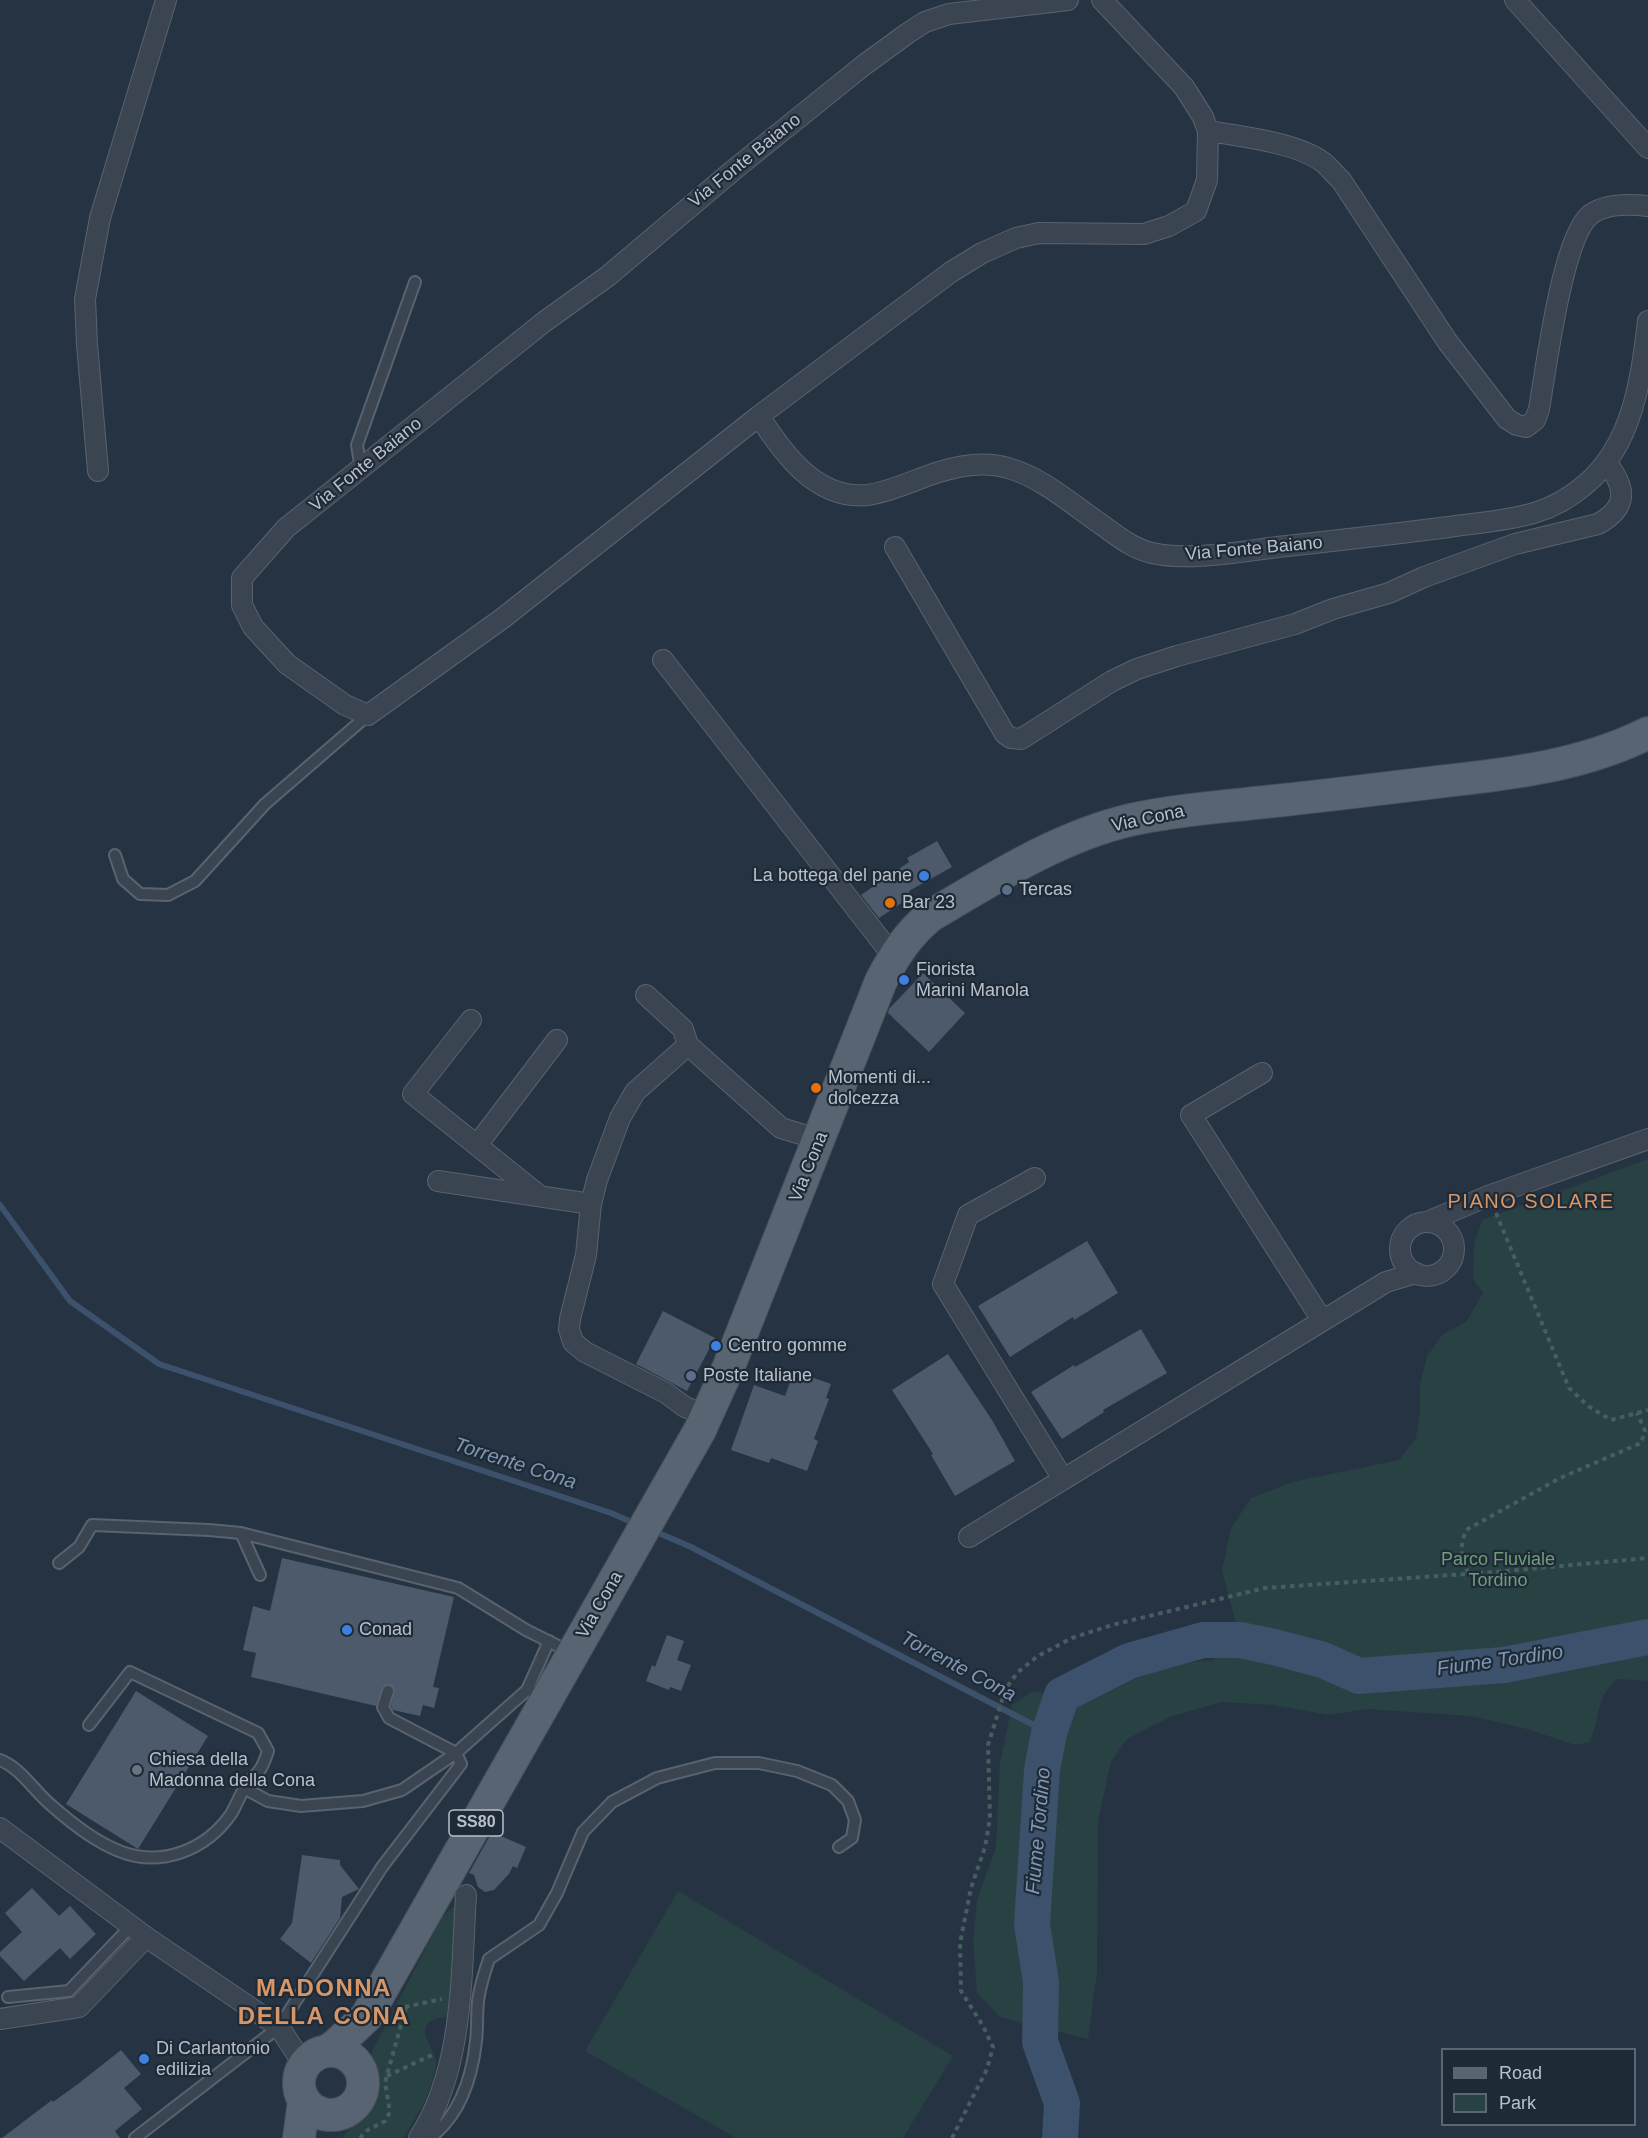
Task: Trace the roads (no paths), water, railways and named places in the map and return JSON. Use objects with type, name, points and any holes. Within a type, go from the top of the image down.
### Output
[{"type":"main road","name":"Via Cona","points":[[358,2066],[366,2017],[538,1693],[704,1423],[820,1140],[881,981],[893,956],[918,926],[930,916],[1022,863],[1111,825],[1202,809],[1475,778],[1550,767],[1614,749],[1648,733]]},
{"type":"main road","name":"Via Cona","points":[[315,2058],[336,2045],[366,2017]]},
{"type":"main road","points":[[299,2138],[304,2101],[299,2087],[301,2072],[315,2058],[341,2053],[358,2066]]},
{"type":"main road","name":"SS80","points":[[308,2138],[335,2114],[354,2105],[360,2096],[362,2086],[362,2076],[358,2066]]},
{"type":"main road","points":[[304,2101],[315,2110],[328,2115],[335,2114]]},
{"type":"street","points":[[98,471],[87,344],[86,299],[100,218],[166,0]]},
{"type":"street","name":"Via Fonte Baiano","points":[[368,715],[345,705],[287,664],[253,627],[242,605],[242,578],[286,528],[544,322],[608,276],[736,168],[864,65],[916,27],[949,14],[1068,0]]},
{"type":"street","points":[[368,715],[503,618],[759,416],[951,272],[982,253],[1016,238],[1039,233],[1144,234],[1169,226],[1196,211],[1206,180],[1208,131],[1203,117],[1184,87],[1102,0]]},
{"type":"street","points":[[1515,0],[1648,148]]},
{"type":"street","points":[[1208,131],[1238,135],[1303,151],[1324,163],[1341,180],[1447,341],[1507,419],[1526,427],[1535,420],[1539,409],[1570,247],[1581,225],[1591,214],[1608,207],[1633,204],[1648,206]]},
{"type":"street","name":"Via Fonte Baiano","points":[[759,416],[799,470],[819,483],[842,492],[865,495],[961,465],[983,465],[1007,468],[1028,476],[1129,544],[1150,552],[1169,556],[1201,555],[1318,543],[1512,518],[1562,502],[1587,483],[1606,462],[1629,422],[1637,394],[1648,321]]},
{"type":"street","points":[[895,547],[1005,734],[1011,738],[1020,739],[1112,681],[1137,669],[1295,624],[1333,609],[1389,593],[1424,576],[1515,544],[1598,524],[1610,517],[1618,508],[1622,496],[1616,475],[1606,462]]},
{"type":"street","points":[[663,660],[893,956]]},
{"type":"street","points":[[646,995],[683,1029],[688,1045],[781,1128],[820,1140]]},
{"type":"street","points":[[471,1020],[412,1094],[540,1196]]},
{"type":"street","points":[[477,1145],[557,1040]]},
{"type":"street","points":[[688,1045],[635,1092],[620,1118],[597,1180],[591,1204],[586,1255],[569,1329],[573,1342],[585,1352],[666,1393],[704,1423]]},
{"type":"street","points":[[1262,1073],[1191,1115],[1322,1320]]},
{"type":"street","points":[[1386,1282],[1401,1258],[1401,1241],[1404,1233],[1410,1227],[1488,1196],[1648,1139]]},
{"type":"street","points":[[1035,1178],[968,1215],[943,1284],[1063,1479]]},
{"type":"street","points":[[438,1181],[591,1204]]},
{"type":"street","points":[[1401,1258],[1410,1270],[1416,1273],[1432,1275],[1446,1267],[1454,1253],[1451,1237],[1460,1208]]},
{"type":"street","points":[[1427,1222],[1441,1226],[1451,1237]]},
{"type":"street","points":[[969,1537],[1386,1282],[1416,1273]]},
{"type":"street","points":[[0,1828],[138,1932],[279,2027],[315,2058]]},
{"type":"street","points":[[419,2138],[429,2123],[444,2090],[453,2044],[460,1994],[466,1895]]},
{"type":"street","points":[[0,2019],[79,2007],[138,1932]]},
{"type":"lane","points":[[361,469],[357,445],[415,282]]},
{"type":"lane","points":[[115,855],[123,879],[140,894],[168,895],[195,881],[265,804],[368,715]]},
{"type":"lane","points":[[59,1563],[78,1547],[92,1525],[241,1533],[458,1588],[526,1630],[569,1642]]},
{"type":"lane","points":[[241,1533],[260,1575]]},
{"type":"lane","points":[[0,1760],[22,1775],[49,1804],[88,1833],[119,1851],[151,1858],[175,1856],[195,1848],[214,1832],[231,1814],[244,1788],[260,1768],[268,1751],[258,1733],[130,1672],[89,1725]]},
{"type":"lane","points":[[135,2138],[279,2027],[382,1867],[461,1764],[456,1753],[389,1718],[383,1707],[388,1691]]},
{"type":"lane","points":[[244,1788],[268,1801],[301,1806],[363,1801],[402,1790],[538,1693]]},
{"type":"lane","points":[[430,2138],[455,2112],[466,2090],[476,2042],[479,1995],[489,1959],[539,1925],[557,1893],[583,1832],[612,1802],[657,1778],[715,1763],[759,1763],[797,1771],[831,1785],[848,1801],[855,1820],[852,1838],[839,1847]]},
{"type":"lane","points":[[8,1997],[69,1991],[138,1932]]},
{"type":"waterway","name":"Torrente Cona","points":[[0,1205],[70,1301],[159,1364],[611,1513],[636,1524]]},
{"type":"waterway","name":"Torrente Cona","points":[[654,1531],[691,1547],[1049,1733]]},
{"type":"waterway","name":"Fiume Tordino","points":[[1060,2138],[1062,2103],[1040,2042],[1041,1982],[1032,1924],[1042,1770],[1049,1733],[1062,1695],[1129,1661],[1203,1640],[1240,1640],[1274,1647],[1323,1660],[1359,1676],[1504,1665],[1648,1637]]},
{"type":"place","name":"La bottega del pane","points":[[924,876]]},
{"type":"place","name":"Tercas","points":[[1007,890]]},
{"type":"place","name":"Bar 23","points":[[890,903]]},
{"type":"place","name":"Fiorista Marini Manola","points":[[904,980]]},
{"type":"place","name":"Momenti di... dolcezza","points":[[816,1088]]},
{"type":"place","name":"Centro gomme","points":[[716,1346]]},
{"type":"place","name":"Poste Italiane","points":[[691,1376]]},
{"type":"place","name":"Conad","points":[[347,1630]]},
{"type":"place","name":"Chiesa della Madonna della Cona","points":[[137,1770]]},
{"type":"place","name":"Di Carlantonio edilizia","points":[[144,2059]]},
{"type":"district","name":"PIANO SOLARE","points":[[1531,1202]]},
{"type":"district","name":"MADONNA DELLA CONA","points":[[324,2003]]},
{"type":"park label","name":"Parco Fluviale Tordino","points":[[1498,1570]]}]
